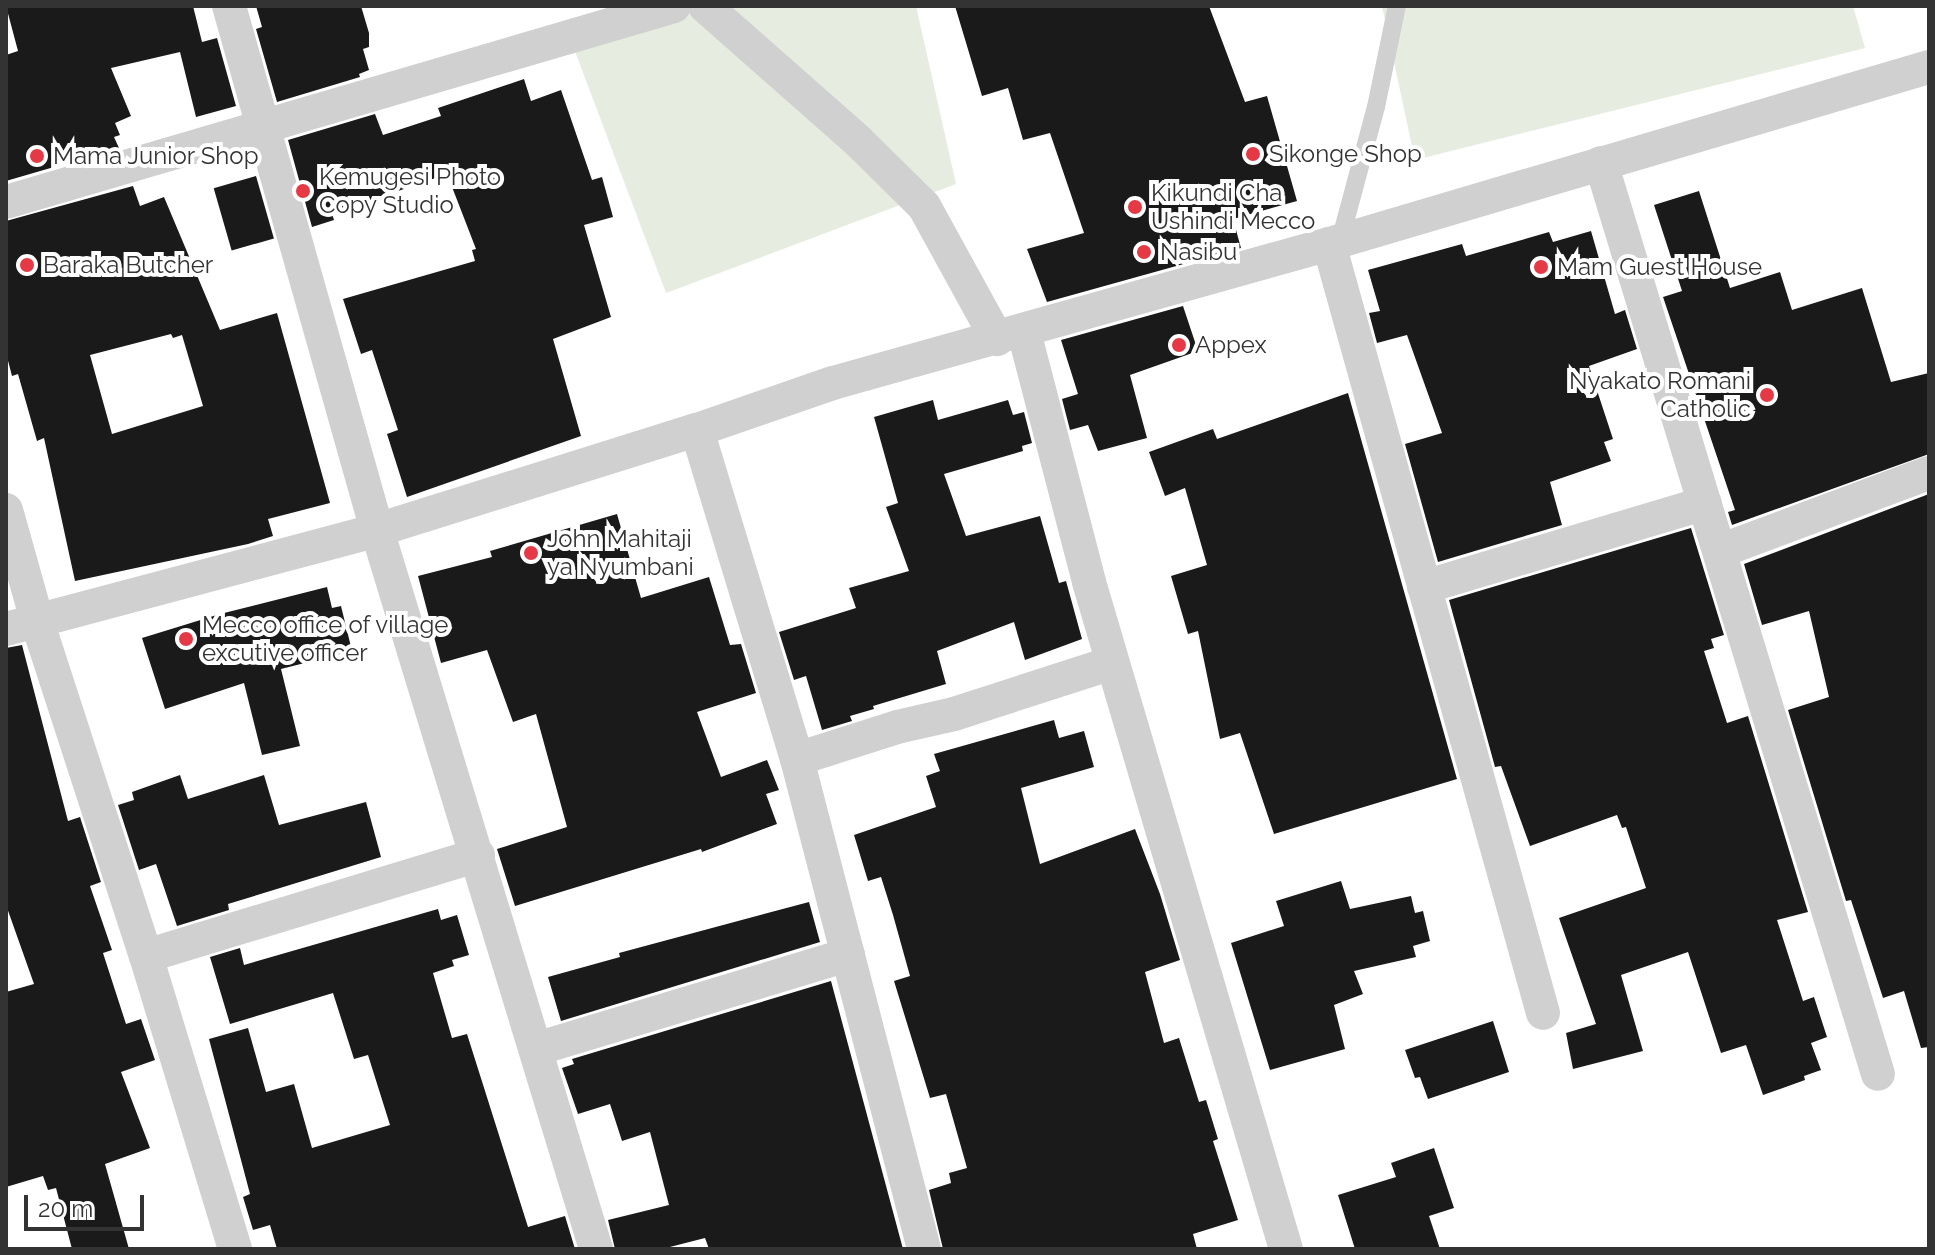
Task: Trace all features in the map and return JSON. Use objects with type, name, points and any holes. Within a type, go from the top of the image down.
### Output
[{"type":"street","points":[[229,6],[377,530],[596,1249]]},
{"type":"street","points":[[6,202],[674,6]]},
{"type":"street","points":[[705,6],[859,142],[924,206],[1011,336],[1286,1249]]},
{"type":"street","points":[[22,626],[377,530],[697,430],[833,383],[1011,336],[1334,243],[1929,67]]},
{"type":"street","points":[[1601,163],[1878,1074]]},
{"type":"street","points":[[1334,243],[1424,587],[1543,1013]]},
{"type":"street","points":[[697,430],[797,759],[924,1249]]},
{"type":"street","points":[[1720,551],[1929,473]]},
{"type":"street","points":[[1424,587],[1705,503]]},
{"type":"street","points":[[6,510],[22,626],[146,956],[235,1249]]},
{"type":"street","points":[[797,759],[897,727],[954,714],[1112,663]]},
{"type":"street","points":[[146,956],[478,855]]},
{"type":"street","points":[[536,1049],[848,955]]},
{"type":"lane","points":[[1334,243],[1376,107],[1397,6]]},
{"type":"shaded area","points":[[660,6],[916,6],[956,184],[666,293],[567,30]]},
{"type":"shaded area","points":[[1382,6],[1853,6],[1865,48],[1415,160]]},
{"type":"building","points":[[6,6],[193,6],[202,42],[217,38],[236,106],[196,117],[180,52],[111,68],[131,116],[115,123],[120,135],[114,137],[119,148],[6,181],[6,55],[18,51]]},
{"type":"building","points":[[256,6],[361,6],[369,33],[369,47],[363,49],[369,70],[359,74],[360,77],[277,102],[256,29],[262,27]]},
{"type":"building","points":[[955,6],[1209,6],[1245,102],[1267,96],[1297,201],[1233,219],[1241,248],[1047,302],[1027,249],[1084,233],[1050,133],[1023,140],[1008,88],[982,96]]},
{"type":"building","points":[[524,79],[531,101],[561,90],[592,180],[602,177],[613,217],[584,225],[611,317],[553,339],[581,436],[407,497],[387,434],[398,430],[372,350],[361,354],[343,299],[475,261],[472,250],[476,249],[447,174],[332,214],[334,220],[312,227],[288,140],[375,114],[383,135],[441,116],[438,108]]},
{"type":"building","points":[[256,176],[274,238],[232,251],[214,188]]},
{"type":"building","points":[[133,186],[140,206],[164,197],[220,330],[277,313],[330,503],[268,519],[273,536],[248,544],[75,581],[44,438],[37,441],[18,374],[12,376],[6,353],[6,221]],"holes":[[[171,334],[173,338],[182,335],[203,406],[112,434],[90,355]]]},
{"type":"building","points":[[1699,191],[1730,288],[1780,272],[1792,310],[1862,288],[1891,382],[1929,373],[1929,454],[1732,525],[1728,512],[1735,510],[1663,297],[1682,291],[1654,205]]},
{"type":"building","points":[[1591,231],[1615,314],[1625,310],[1637,349],[1589,366],[1613,439],[1604,442],[1611,461],[1550,482],[1562,525],[1438,562],[1405,444],[1442,433],[1407,335],[1377,343],[1369,313],[1380,311],[1368,270],[1462,244],[1466,256],[1549,232],[1553,242]]},
{"type":"building","points":[[1183,306],[1198,351],[1130,375],[1147,438],[1098,451],[1088,425],[1070,430],[1062,399],[1078,394],[1061,340]]},
{"type":"building","points":[[1348,393],[1457,779],[1274,834],[1240,733],[1220,739],[1198,631],[1188,634],[1171,576],[1207,565],[1185,488],[1165,496],[1149,452],[1213,429],[1217,439]]},
{"type":"building","points":[[933,400],[938,420],[1008,400],[1013,415],[1024,412],[1032,443],[1022,446],[1023,451],[944,474],[966,536],[1040,516],[1059,583],[1066,581],[1082,639],[1025,660],[1014,622],[937,651],[946,684],[873,706],[874,709],[850,716],[852,721],[822,730],[806,676],[794,680],[779,632],[856,608],[849,588],[909,571],[886,507],[898,503],[874,417]]},
{"type":"building","points":[[1929,494],[1929,1047],[1921,1048],[1904,991],[1883,998],[1851,900],[1846,901],[1788,710],[1829,697],[1809,611],[1762,625],[1744,564]]},
{"type":"building","points":[[617,514],[641,598],[709,577],[730,645],[741,644],[756,693],[697,712],[721,777],[767,760],[779,790],[766,794],[777,824],[702,852],[701,849],[515,906],[497,849],[567,827],[536,714],[513,722],[487,650],[441,663],[418,576],[492,557],[490,551]]},
{"type":"building","points":[[1691,528],[1724,635],[1711,639],[1714,648],[1704,651],[1727,723],[1748,716],[1808,912],[1777,920],[1803,1001],[1814,997],[1827,1037],[1811,1043],[1821,1070],[1804,1076],[1805,1080],[1763,1095],[1746,1045],[1721,1053],[1688,952],[1621,975],[1643,1051],[1573,1069],[1566,1033],[1596,1024],[1559,918],[1646,888],[1626,827],[1622,828],[1617,815],[1530,846],[1501,766],[1495,767],[1449,600]]},
{"type":"building","points":[[327,587],[332,608],[341,606],[352,651],[281,669],[300,746],[262,755],[244,683],[165,709],[142,638],[220,614]]},
{"type":"building","points":[[22,645],[68,821],[80,817],[101,882],[90,886],[112,950],[103,953],[126,1024],[141,1019],[155,1060],[121,1072],[150,1148],[105,1164],[129,1249],[72,1249],[56,1188],[48,1190],[43,1176],[6,1187],[6,992],[34,984],[6,905],[6,648]]},
{"type":"building","points":[[1054,720],[1059,738],[1084,731],[1094,767],[1021,788],[1040,864],[1135,829],[1160,894],[1180,960],[1145,972],[1164,1043],[1179,1038],[1199,1102],[1206,1100],[1218,1139],[1213,1141],[1238,1220],[1193,1234],[1197,1249],[943,1249],[929,1190],[951,1183],[949,1173],[967,1168],[946,1094],[930,1098],[894,981],[910,976],[893,915],[881,877],[868,881],[854,835],[936,807],[926,776],[940,771],[934,754]]},
{"type":"building","points":[[180,775],[188,799],[264,775],[279,825],[366,802],[381,857],[228,904],[229,910],[177,926],[156,864],[139,870],[118,805],[134,800],[132,792]]},
{"type":"building","points":[[1341,881],[1350,909],[1411,896],[1415,913],[1423,911],[1430,941],[1413,946],[1416,957],[1354,971],[1363,994],[1334,1005],[1345,1049],[1270,1070],[1231,943],[1284,926],[1276,901]]},
{"type":"building","points":[[809,902],[820,942],[561,1021],[548,977],[620,957],[619,953]]},
{"type":"building","points":[[438,909],[441,920],[457,915],[469,955],[452,960],[454,966],[433,973],[452,1038],[467,1034],[528,1227],[565,1216],[575,1249],[277,1249],[270,1225],[253,1230],[243,1197],[250,1194],[209,1039],[248,1028],[266,1092],[294,1084],[312,1148],[390,1125],[368,1055],[354,1059],[333,993],[230,1024],[210,957],[240,948],[244,965]]},
{"type":"building","points":[[831,981],[903,1249],[709,1249],[705,1238],[662,1249],[615,1249],[608,1220],[669,1205],[650,1132],[622,1141],[610,1104],[578,1114],[562,1068],[574,1064],[572,1059]]},
{"type":"building","points":[[1493,1021],[1509,1072],[1428,1099],[1420,1077],[1415,1078],[1405,1050]]},
{"type":"building","points":[[1434,1148],[1454,1208],[1429,1216],[1440,1249],[1355,1249],[1338,1195],[1396,1177],[1391,1163]]},
{"type":"place","name":"Sikonge Shop","points":[[1253,154]]},
{"type":"place","name":"Mama Junior Shop","points":[[37,156]]},
{"type":"place","name":"Kemugesi Photo Copy Studio","points":[[303,191]]},
{"type":"place","name":"Kikundi Cha Ushindi Mecco","points":[[1135,207]]},
{"type":"place","name":"Nasibu","points":[[1144,252]]},
{"type":"place","name":"Baraka Butcher","points":[[27,265]]},
{"type":"place","name":"Mam Guest House","points":[[1541,267]]},
{"type":"place","name":"Appex","points":[[1179,345]]},
{"type":"place","name":"Nyakato Romani Catholic","points":[[1767,395]]},
{"type":"place","name":"John Mahitaji ya Nyumbani","points":[[531,553]]},
{"type":"place","name":"Mecco office of village excutive officer","points":[[186,639]]}]
